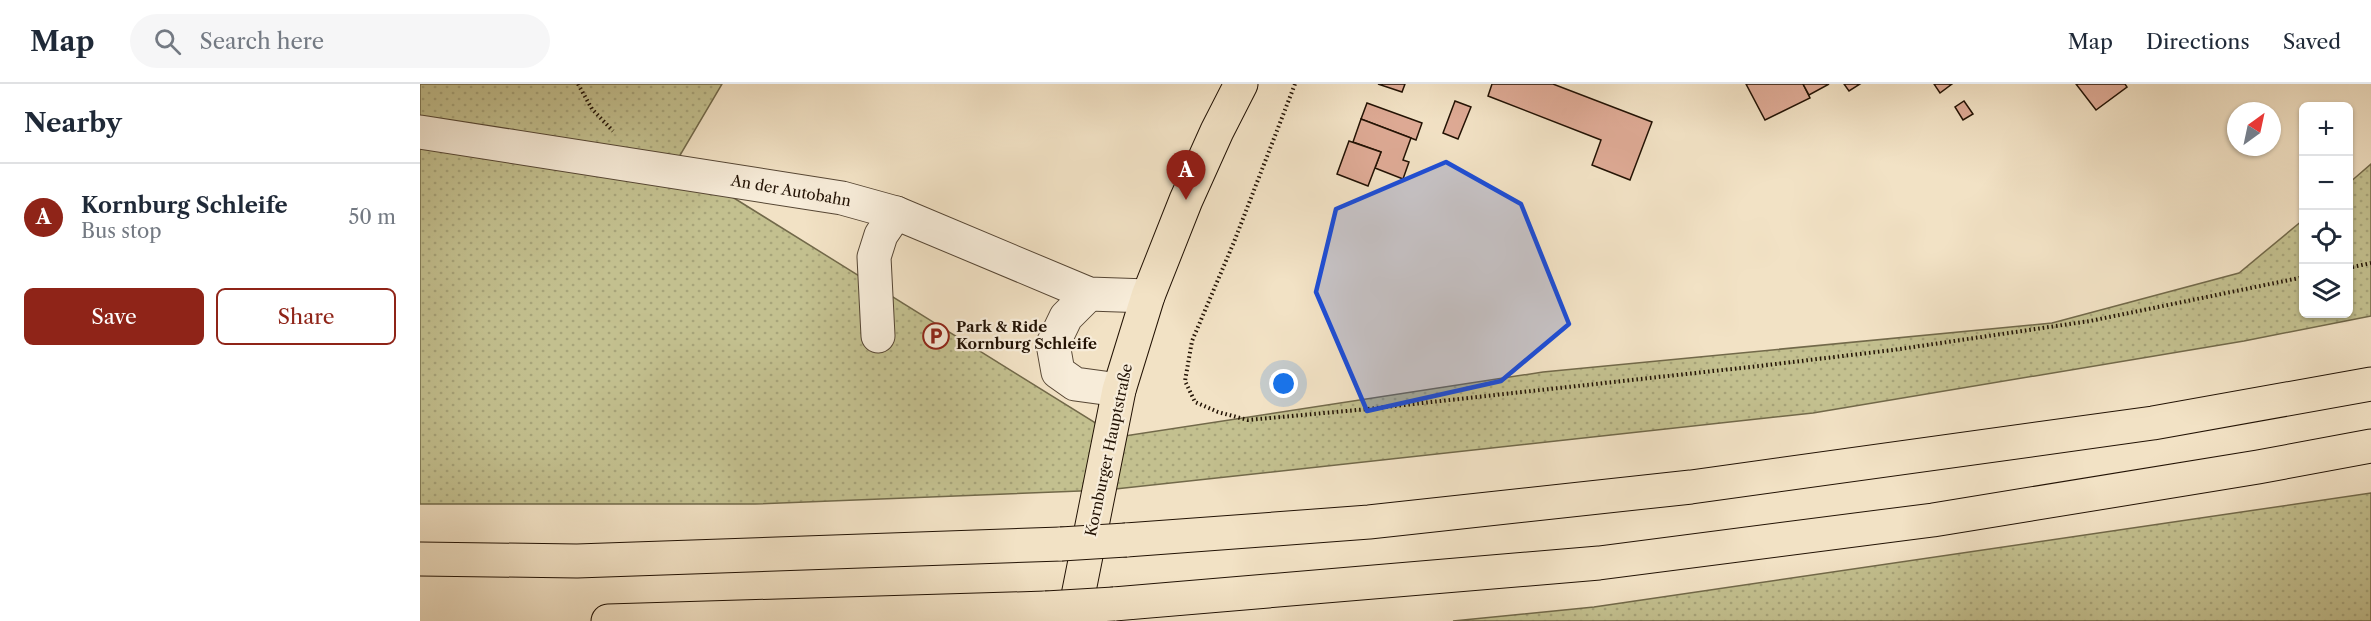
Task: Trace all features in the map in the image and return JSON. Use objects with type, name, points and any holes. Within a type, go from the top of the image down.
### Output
[{"type":"main road","name":"Kornburger Hauptstraße","points":[[1059,615],[1119,390],[1148,296],[1186,200],[1241,84]]},
{"type":"main road","points":[[420,559],[577,561],[1061,544],[1369,522],[1691,487],[2153,423],[2371,384]]},
{"type":"main road","points":[[608,621],[1059,615],[1114,604],[1599,563],[1933,520],[2258,467],[2371,446]]},
{"type":"lane","name":"An der Autobahn","points":[[420,132],[842,198],[896,213],[1089,294],[1148,296]]},
{"type":"lane","points":[[878,336],[874,257],[881,235],[896,213]]},
{"type":"lane","points":[[1089,294],[1066,317],[1053,344],[1058,372],[1076,384],[1119,390]]},
{"type":"path","points":[[1295,84],[1234,242],[1192,341],[1185,381],[1195,402],[1218,412],[1248,420],[1368,409],[1893,350],[2090,321],[2299,278]]},
{"type":"path","points":[[2353,267],[2371,263]]},
{"type":"highlighted area","points":[[1446,162],[1521,204],[1569,324],[1501,381],[1367,411],[1316,292],[1336,209]]},
{"type":"shaded area","points":[[420,84],[722,84],[676,162],[1118,437],[1543,372],[2052,323],[2239,273],[2299,223],[2299,318],[2353,318],[2353,180],[2371,164],[2371,316],[2244,341],[1813,413],[1106,490],[755,504],[420,504]]},
{"type":"shaded area","points":[[2371,493],[2371,621],[1453,621],[1594,607]]},
{"type":"building","points":[[1378,84],[1405,84],[1402,92]]},
{"type":"building","points":[[1492,84],[1553,84],[1652,122],[1630,180],[1592,165],[1601,140],[1488,96]]},
{"type":"building","points":[[1746,84],[1803,84],[1810,98],[1765,120]]},
{"type":"building","points":[[1803,84],[1829,84],[1809,95]]},
{"type":"building","points":[[1844,84],[1860,84],[1849,91]]},
{"type":"building","points":[[1934,84],[1952,84],[1940,93]]},
{"type":"building","points":[[2076,84],[2125,84],[2127,87],[2096,110]]},
{"type":"building","points":[[1455,101],[1471,107],[1458,139],[1443,133]]},
{"type":"building","points":[[1964,101],[1973,114],[1963,120],[1955,107]]},
{"type":"building","points":[[1367,103],[1422,123],[1416,140],[1361,119]]},
{"type":"building","points":[[1361,119],[1411,138],[1403,160],[1409,162],[1403,179],[1375,168],[1381,152],[1353,142]]},
{"type":"building","points":[[1349,141],[1381,152],[1368,186],[1337,174]]},
{"type":"place","name":"Kornburg Schleife","points":[[1186,200]]},
{"type":"place","name":"Park & Ride Kornburg Schleife","points":[[936,336]]}]
